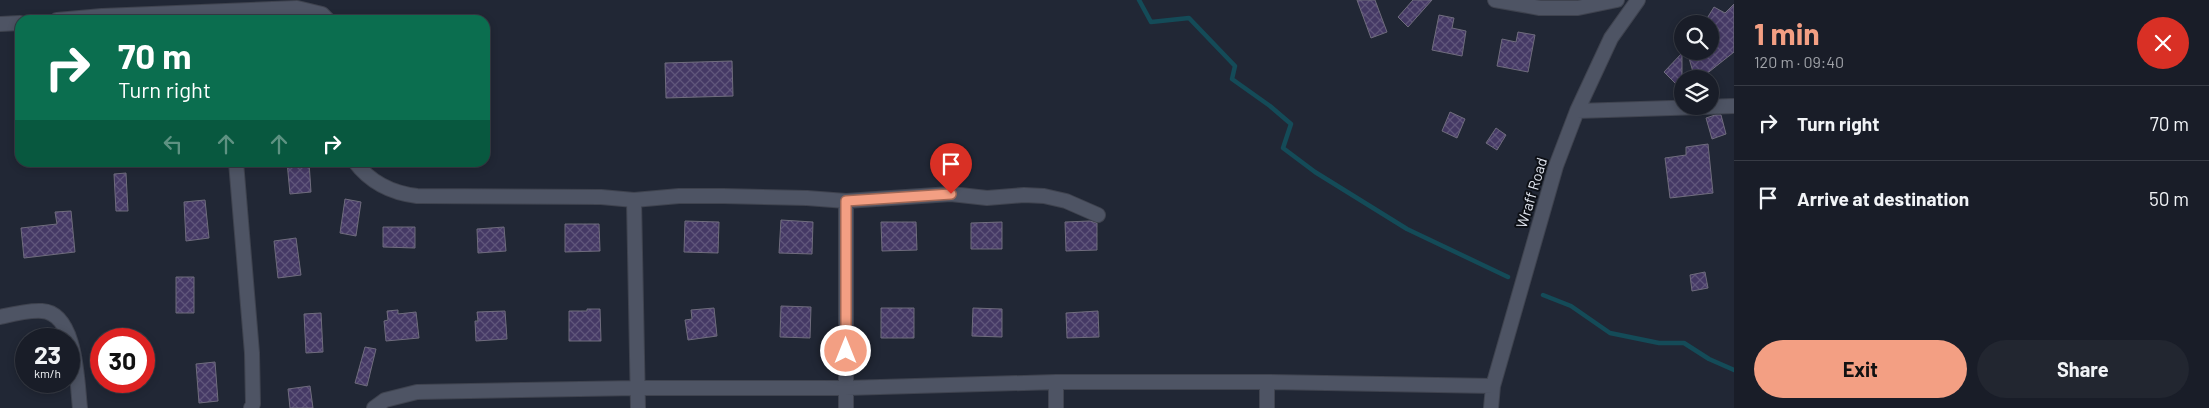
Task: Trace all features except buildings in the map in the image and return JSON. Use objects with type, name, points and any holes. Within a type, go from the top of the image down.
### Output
[{"type":"street","points":[[1495,0],[1540,8],[1578,8],[1617,0]]},
{"type":"street","name":"Wraff Road","points":[[1491,408],[1493,386],[1556,166],[1577,111],[1612,38],[1638,0]]},
{"type":"street","points":[[235,15],[297,8],[323,15]]},
{"type":"street","points":[[0,24],[15,23]]},
{"type":"street","points":[[1577,111],[1734,106]]},
{"type":"street","points":[[236,167],[252,353],[253,404],[251,408]]},
{"type":"street","points":[[358,167],[380,185],[400,194],[416,196],[601,197],[634,200],[679,196],[724,196],[846,201],[951,194],[987,198],[1024,195],[1044,196],[1066,201],[1098,215]]},
{"type":"street","points":[[634,200],[638,408]]},
{"type":"street","points":[[846,201],[846,408]]},
{"type":"street","points":[[0,317],[42,311],[52,313],[59,320],[68,332],[73,347],[80,408]]},
{"type":"street","points":[[374,408],[385,400],[417,392],[637,388],[846,388],[1056,382],[1267,382],[1493,386]]},
{"type":"street","points":[[1056,382],[1056,408]]},
{"type":"street","points":[[1267,382],[1267,408]]},
{"type":"waterway","points":[[1139,0],[1151,22],[1189,18],[1235,66],[1232,79],[1270,106],[1291,124],[1283,148],[1315,172],[1407,229],[1508,277]]},
{"type":"waterway","points":[[1543,295],[1571,306],[1610,333],[1659,343],[1684,343],[1709,359],[1734,370]]},
{"type":"route","points":[[846,351],[846,201],[951,194]]}]
